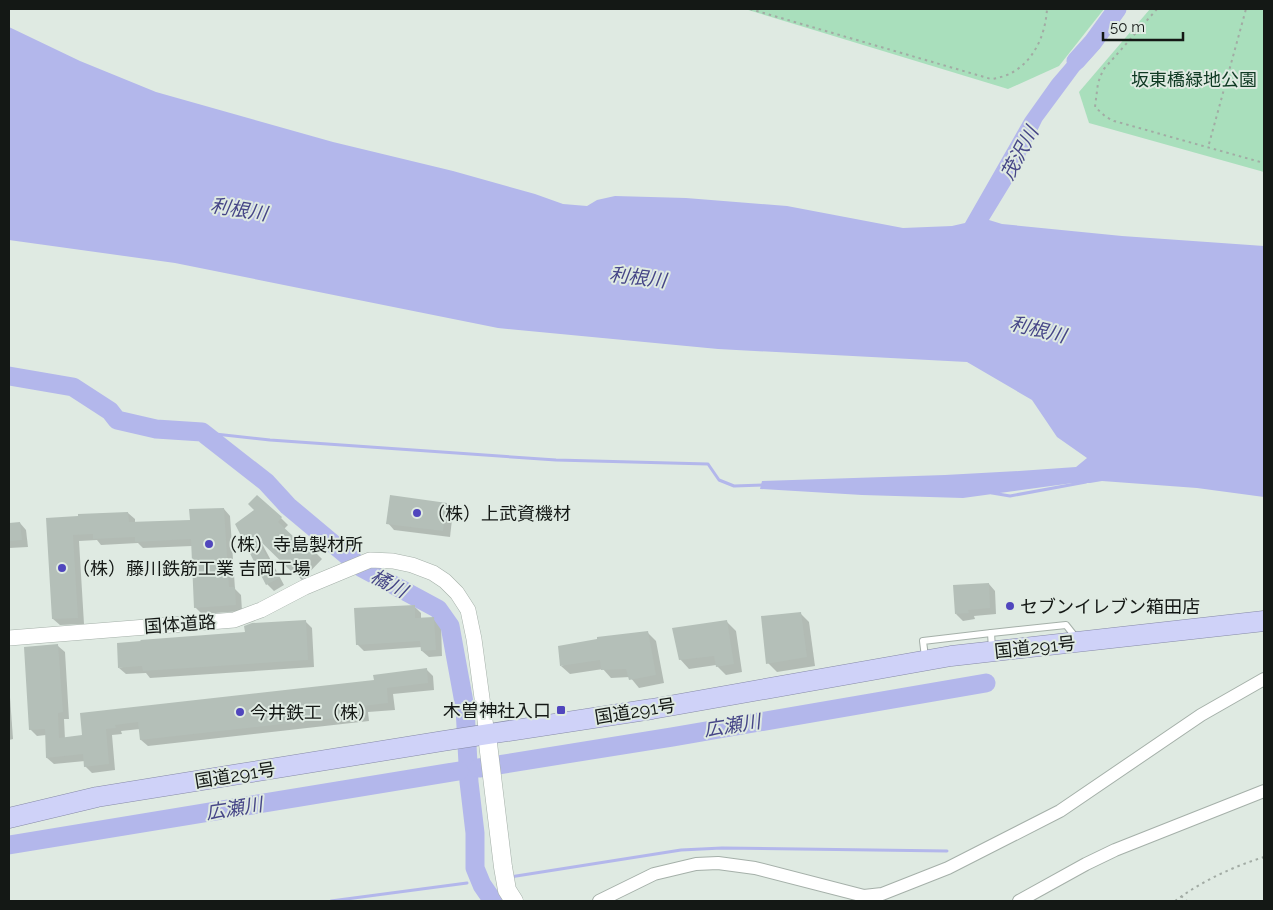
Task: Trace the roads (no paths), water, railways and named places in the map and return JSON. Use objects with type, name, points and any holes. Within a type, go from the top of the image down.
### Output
[{"type":"highway","name":"国道291号","points":[[9,818],[97,797],[662,707],[926,661],[992,642],[1079,642],[1264,621]]},
{"type":"main road","points":[[480,736],[489,755],[503,867],[510,896]]},
{"type":"street","name":"国体道路","points":[[9,638],[234,620],[250,616],[305,587],[370,560],[393,561],[412,565],[433,573],[445,581],[468,610],[474,639],[480,736]]},
{"type":"street","points":[[599,901],[654,874],[696,864],[718,862],[755,868],[864,896],[882,894],[948,868],[1060,811],[1201,714],[1264,679]]},
{"type":"street","points":[[1019,901],[1115,850],[1264,791]]},
{"type":"water","name":"利根川","points":[[9,27],[80,61],[156,92],[333,142],[453,171],[535,194],[563,204],[587,206],[597,200],[615,196],[686,198],[787,206],[903,228],[952,226],[965,223],[1025,118],[1052,80],[1088,38],[1100,48],[1079,71],[1042,121],[1014,179],[989,220],[1002,224],[1122,236],[1264,246],[1264,497],[1197,488],[1102,481],[1073,483],[963,498],[760,489],[762,481],[945,475],[1076,467],[1087,458],[1057,437],[1032,400],[967,362],[718,349],[498,328],[175,263],[9,240]]},
{"type":"waterway","name":"茂沢川","points":[[1076,61],[1093,42],[1117,9]]},
{"type":"waterway","name":"橘川","points":[[9,376],[73,387],[110,411],[117,420],[156,429],[202,432],[266,482],[288,506],[362,568],[438,609],[450,626],[465,708],[469,782],[475,833],[475,868],[482,885],[493,901]]},
{"type":"waterway","points":[[197,432],[270,440],[556,460],[708,464],[719,480],[734,486],[763,485]]},
{"type":"waterway","points":[[992,493],[1010,496],[1086,482]]},
{"type":"waterway","name":"広瀬川","points":[[479,768],[986,683]]},
{"type":"waterway","name":"広瀬川","points":[[9,845],[459,771]]},
{"type":"waterway","points":[[510,877],[681,850],[722,848],[947,851]]},
{"type":"waterway","points":[[331,901],[467,883]]},
{"type":"place","name":"（株）上武資機材","points":[[417,513]]},
{"type":"place","name":"（株）寺島製材所","points":[[209,544]]},
{"type":"place","name":"（株）藤川鉄筋工業 吉岡工場","points":[[62,568]]},
{"type":"place","name":"セブンイレブン箱田店","points":[[1010,606]]},
{"type":"place","name":"木曽神社入口","points":[[561,710]]},
{"type":"place","name":"今井鉄工（株）","points":[[240,712]]},
{"type":"park label","name":"坂東橋緑地公園","points":[[1194,79]]}]
